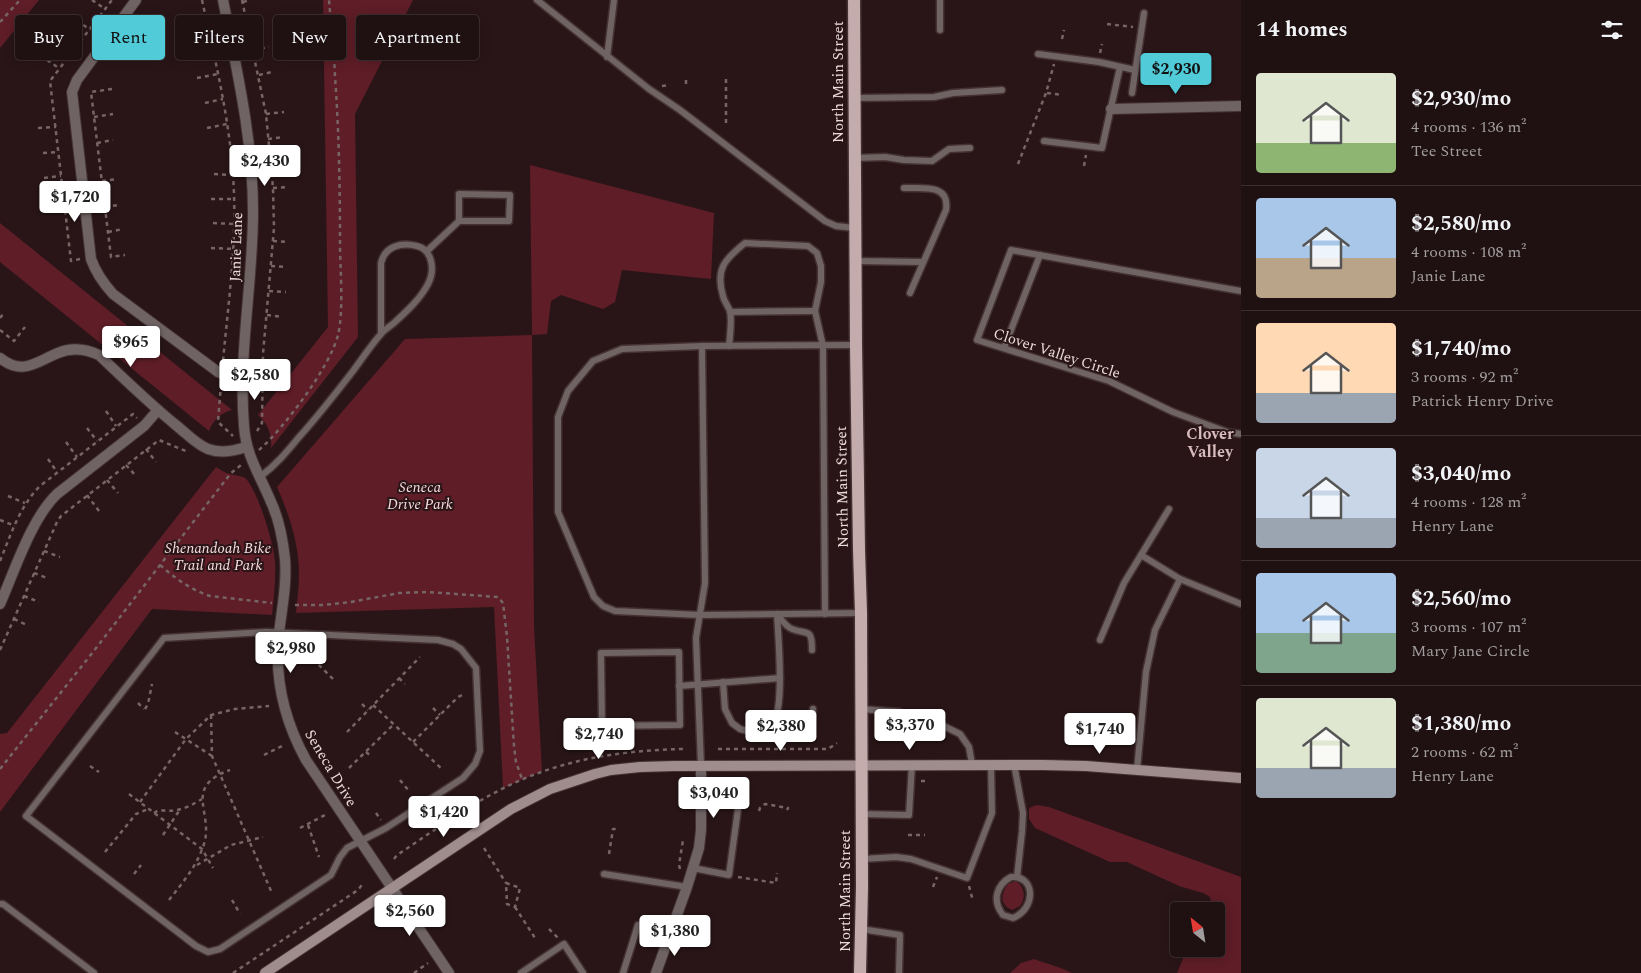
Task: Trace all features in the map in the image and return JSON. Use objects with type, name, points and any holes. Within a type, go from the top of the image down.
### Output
[{"type":"main road","name":"North Main Street","points":[[854,0],[855,261],[861,613],[862,859],[860,973]]},
{"type":"main road","points":[[264,973],[511,808],[568,782],[610,770],[701,765],[1014,764],[1086,766],[1241,778]]},
{"type":"street","points":[[136,0],[77,80],[72,92],[92,259],[96,272],[103,284],[113,294],[222,373],[242,377]]},
{"type":"street","name":"Janie Lane","points":[[223,0],[246,120],[252,176],[252,268],[242,377],[246,448]]},
{"type":"street","points":[[1111,109],[1241,106]]},
{"type":"street","points":[[0,358],[15,366],[28,367],[64,351],[74,349],[92,352],[99,356],[197,443],[207,449],[223,452],[246,448]]},
{"type":"street","points":[[0,604],[36,522],[48,503],[144,426],[158,410]]},
{"type":"street","name":"Seneca Drive","points":[[246,448],[275,513],[285,559],[285,586],[279,633],[278,664],[280,694],[293,735],[306,760],[359,842],[449,973]]},
{"type":"street","points":[[656,973],[693,868],[701,830],[701,765]]},
{"type":"lane","points":[[537,0],[649,89],[680,110],[825,220],[836,226],[855,228]]},
{"type":"lane","points":[[607,56],[614,0]]},
{"type":"lane","points":[[940,0],[940,30]]},
{"type":"lane","points":[[1132,93],[1144,13]]},
{"type":"lane","points":[[1038,54],[1099,62],[1135,70]]},
{"type":"lane","points":[[1044,141],[1102,148],[1120,67]]},
{"type":"lane","points":[[854,98],[934,97],[953,92],[1002,90]]},
{"type":"lane","points":[[855,158],[932,161],[949,149],[970,148]]},
{"type":"lane","points":[[904,188],[936,189],[943,194],[946,201],[946,210],[910,294]]},
{"type":"lane","points":[[427,252],[459,220],[460,194],[510,195],[509,221],[459,220]]},
{"type":"lane","points":[[729,346],[730,312],[723,298],[720,284],[722,265],[730,255],[745,243],[808,246],[817,253],[821,266],[821,282],[815,311],[823,346],[825,614]]},
{"type":"lane","points":[[260,476],[276,465],[319,414],[382,333],[413,303],[429,283],[432,269],[431,260],[427,252],[417,246],[399,245],[391,247],[382,257],[382,333]]},
{"type":"lane","name":"Clover Valley Circle","points":[[1241,291],[1011,250],[977,340],[1109,381],[1173,412],[1227,432],[1241,434]]},
{"type":"lane","points":[[1004,348],[1040,255]]},
{"type":"lane","points":[[855,261],[924,262]]},
{"type":"lane","points":[[730,312],[815,311]]},
{"type":"lane","points":[[856,346],[702,346],[622,349],[593,361],[568,391],[558,417],[558,512],[594,597],[603,606],[615,611],[700,615],[861,613]]},
{"type":"lane","points":[[701,765],[696,638],[705,583],[702,346]]},
{"type":"lane","points":[[1100,640],[1124,583],[1169,509]]},
{"type":"lane","points":[[1141,555],[1180,579],[1241,604]]},
{"type":"lane","points":[[1137,770],[1146,672],[1155,630],[1180,579]]},
{"type":"lane","points":[[777,614],[790,628],[803,631],[810,636],[812,650]]},
{"type":"lane","points":[[764,730],[774,722],[777,710],[780,678],[777,614]]},
{"type":"lane","points":[[266,632],[279,633],[438,640],[461,649],[476,668],[480,751],[475,764],[463,778],[386,828],[347,848],[331,875],[220,949],[208,952],[196,946],[26,816],[164,638],[266,632]]},
{"type":"lane","points":[[679,652],[680,686],[680,725],[602,726],[602,653],[679,652]]},
{"type":"lane","points":[[680,686],[780,678]]},
{"type":"lane","points":[[723,682],[725,710],[732,723],[740,729],[751,732],[804,728],[812,720],[812,708]]},
{"type":"lane","points":[[861,709],[900,712]]},
{"type":"lane","points":[[919,714],[960,734],[970,747],[972,764]]},
{"type":"lane","points":[[861,814],[909,815],[912,764]]},
{"type":"lane","points":[[862,859],[911,859],[967,878],[992,813],[991,764]]},
{"type":"lane","points":[[1014,764],[1023,813],[1017,877]]},
{"type":"lane","points":[[693,868],[729,875],[738,809]]},
{"type":"lane","points":[[604,874],[687,887]]},
{"type":"lane","points":[[1011,877],[1017,877],[1026,883],[1030,901],[1024,912],[1014,918],[1003,915],[996,900],[1002,884],[1011,877]]},
{"type":"lane","points":[[0,904],[3,904],[94,973]]},
{"type":"lane","points":[[623,973],[638,925],[671,932]]},
{"type":"lane","points":[[861,929],[900,935],[899,973]]},
{"type":"lane","points":[[521,973],[564,944],[584,973]]},
{"type":"path","points":[[0,22],[20,0]]},
{"type":"path","points":[[92,0],[105,9]]},
{"type":"path","points":[[82,40],[112,0]]},
{"type":"path","points":[[202,0],[205,15]]},
{"type":"path","points":[[243,2],[250,0]]},
{"type":"path","points":[[82,24],[90,30]]},
{"type":"path","points":[[1108,24],[1123,26]]},
{"type":"path","points":[[1062,39],[1064,30]]},
{"type":"path","points":[[263,48],[269,47]]},
{"type":"path","points":[[47,60],[60,69]]},
{"type":"path","points":[[67,60],[50,81],[71,260],[81,259],[82,261]]},
{"type":"path","points":[[214,60],[227,124],[234,199],[234,249],[218,422]]},
{"type":"path","points":[[259,75],[272,72]]},
{"type":"path","points":[[198,78],[218,74]]},
{"type":"path","points":[[1018,164],[1046,93],[1051,75]]},
{"type":"path","points":[[726,79],[726,123]]},
{"type":"path","points":[[112,89],[91,92],[110,257],[125,255]]},
{"type":"path","points":[[1046,93],[1062,95]]},
{"type":"path","points":[[205,103],[223,99]]},
{"type":"path","points":[[266,114],[284,112]]},
{"type":"path","points":[[94,117],[113,114]]},
{"type":"path","points":[[207,128],[227,124]]},
{"type":"path","points":[[38,128],[56,127]]},
{"type":"path","points":[[268,139],[283,137]]},
{"type":"path","points":[[97,142],[113,140]]},
{"type":"path","points":[[43,153],[59,152]]},
{"type":"path","points":[[271,164],[287,161]]},
{"type":"path","points":[[214,174],[232,175]]},
{"type":"path","points":[[44,178],[62,176]]},
{"type":"path","points":[[102,181],[117,179]]},
{"type":"path","points":[[273,188],[288,187]]},
{"type":"path","points":[[211,199],[234,199]]},
{"type":"path","points":[[49,203],[64,201]]},
{"type":"path","points":[[105,207],[118,205]]},
{"type":"path","points":[[213,223],[234,224]]},
{"type":"path","points":[[108,232],[123,229]]},
{"type":"path","points":[[273,241],[290,242]]},
{"type":"path","points":[[210,248],[234,249]]},
{"type":"path","points":[[271,266],[285,267]]},
{"type":"path","points":[[269,290],[286,292]]},
{"type":"path","points":[[0,318],[4,313]]},
{"type":"path","points":[[267,315],[282,317]]},
{"type":"path","points":[[0,330],[14,341],[25,327]]},
{"type":"path","points":[[106,411],[117,426]]},
{"type":"path","points":[[87,428],[97,441]]},
{"type":"path","points":[[0,650],[61,516],[159,440],[193,454]]},
{"type":"path","points":[[66,442],[77,457]]},
{"type":"path","points":[[146,449],[156,462]]},
{"type":"path","points":[[48,459],[58,472]]},
{"type":"path","points":[[126,465],[135,475]]},
{"type":"path","points":[[107,480],[118,493]]},
{"type":"path","points":[[87,495],[99,510]]},
{"type":"path","points":[[8,496],[26,503]]},
{"type":"path","points":[[0,520],[15,526]]},
{"type":"path","points":[[0,547],[5,549]]},
{"type":"path","points":[[44,551],[60,557]]},
{"type":"path","points":[[160,565],[200,593],[274,604]]},
{"type":"path","points":[[34,574],[47,578]]},
{"type":"path","points":[[24,596],[39,602]]},
{"type":"path","points":[[14,619],[27,625]]},
{"type":"path","points":[[311,653],[312,658],[334,680]]},
{"type":"path","points":[[347,732],[420,657]]},
{"type":"path","points":[[399,678],[406,684]]},
{"type":"path","points":[[138,703],[145,710],[152,684]]},
{"type":"path","points":[[413,742],[462,695]]},
{"type":"path","points":[[362,704],[368,710]]},
{"type":"path","points":[[373,705],[442,769]]},
{"type":"path","points":[[140,802],[186,739],[211,715],[235,709],[269,706]]},
{"type":"path","points":[[433,708],[440,715]]},
{"type":"path","points":[[211,715],[212,756],[272,893]]},
{"type":"path","points":[[349,768],[394,724]]},
{"type":"path","points":[[175,732],[212,756]]},
{"type":"path","points":[[718,749],[828,749],[837,743]]},
{"type":"path","points":[[264,755],[282,746]]},
{"type":"path","points":[[366,752],[372,757]]},
{"type":"path","points":[[90,766],[100,772]]},
{"type":"path","points":[[168,900],[196,865],[202,849],[207,832],[202,811],[202,799],[205,788],[211,779],[230,770]]},
{"type":"path","points":[[400,780],[409,791]]},
{"type":"path","points":[[921,781],[925,781],[925,783]]},
{"type":"path","points":[[129,794],[202,849],[213,868]]},
{"type":"path","points":[[154,813],[159,810],[179,811],[202,799]]},
{"type":"path","points":[[759,811],[765,804],[788,808],[787,810]]},
{"type":"path","points":[[105,852],[136,814],[148,808]]},
{"type":"path","points":[[163,835],[179,811]]},
{"type":"path","points":[[300,828],[325,815]]},
{"type":"path","points":[[308,825],[319,857]]},
{"type":"path","points":[[609,854],[613,829],[617,829]]},
{"type":"path","points":[[908,835],[925,835]]},
{"type":"path","points":[[196,865],[232,845],[263,837]]},
{"type":"path","points":[[679,866],[683,840],[681,839]]},
{"type":"path","points":[[484,848],[506,883],[506,905],[515,907],[535,938]]},
{"type":"path","points":[[134,874],[141,865]]},
{"type":"path","points":[[749,879],[776,883],[777,873]]},
{"type":"path","points":[[967,878],[973,901]]},
{"type":"path","points":[[233,973],[358,890],[364,882]]},
{"type":"path","points":[[506,883],[520,888],[515,907]]},
{"type":"path","points":[[232,900],[240,914]]},
{"type":"path","points":[[414,973],[428,963]]},
{"type":"green space","points":[[0,0],[39,0],[27,15],[15,15],[15,30],[0,48]]},
{"type":"green space","points":[[323,0],[413,0],[405,15],[356,15],[356,60],[382,60],[355,114],[358,337],[271,448],[269,430],[258,415],[328,327],[324,60],[346,60],[346,15],[323,15]]},
{"type":"green space","points":[[530,165],[714,213],[711,279],[622,270],[615,302],[603,309],[561,295],[551,301],[547,334],[532,335]]},
{"type":"green space","points":[[0,223],[232,410],[218,418],[209,431],[0,262]]},
{"type":"green space","name":"Seneca Drive Park","points":[[532,335],[534,626],[542,771],[503,788],[494,607],[296,613],[299,563],[289,518],[277,487],[405,339]]},
{"type":"green space","name":"Shenandoah Bike Trail and Park","points":[[216,467],[226,473],[245,478],[260,504],[275,561],[272,615],[152,609],[0,812],[0,734],[7,733]]},
{"type":"green space","points":[[1037,805],[1049,807],[1241,877],[1241,973],[1177,973],[1183,958],[1225,958],[1225,902],[1211,902],[1210,897],[1203,893],[1179,886],[1127,862],[1110,862],[1035,828],[1029,819],[1029,808]]},
{"type":"green space","points":[[1016,881],[1023,889],[1024,896],[1020,906],[1012,910],[1005,905],[1002,899],[1008,884]]},
{"type":"green space","points":[[1034,959],[1072,973],[1010,973],[1021,963]]},
{"type":"district","name":"Clover Valley","points":[[1210,442]]}]
